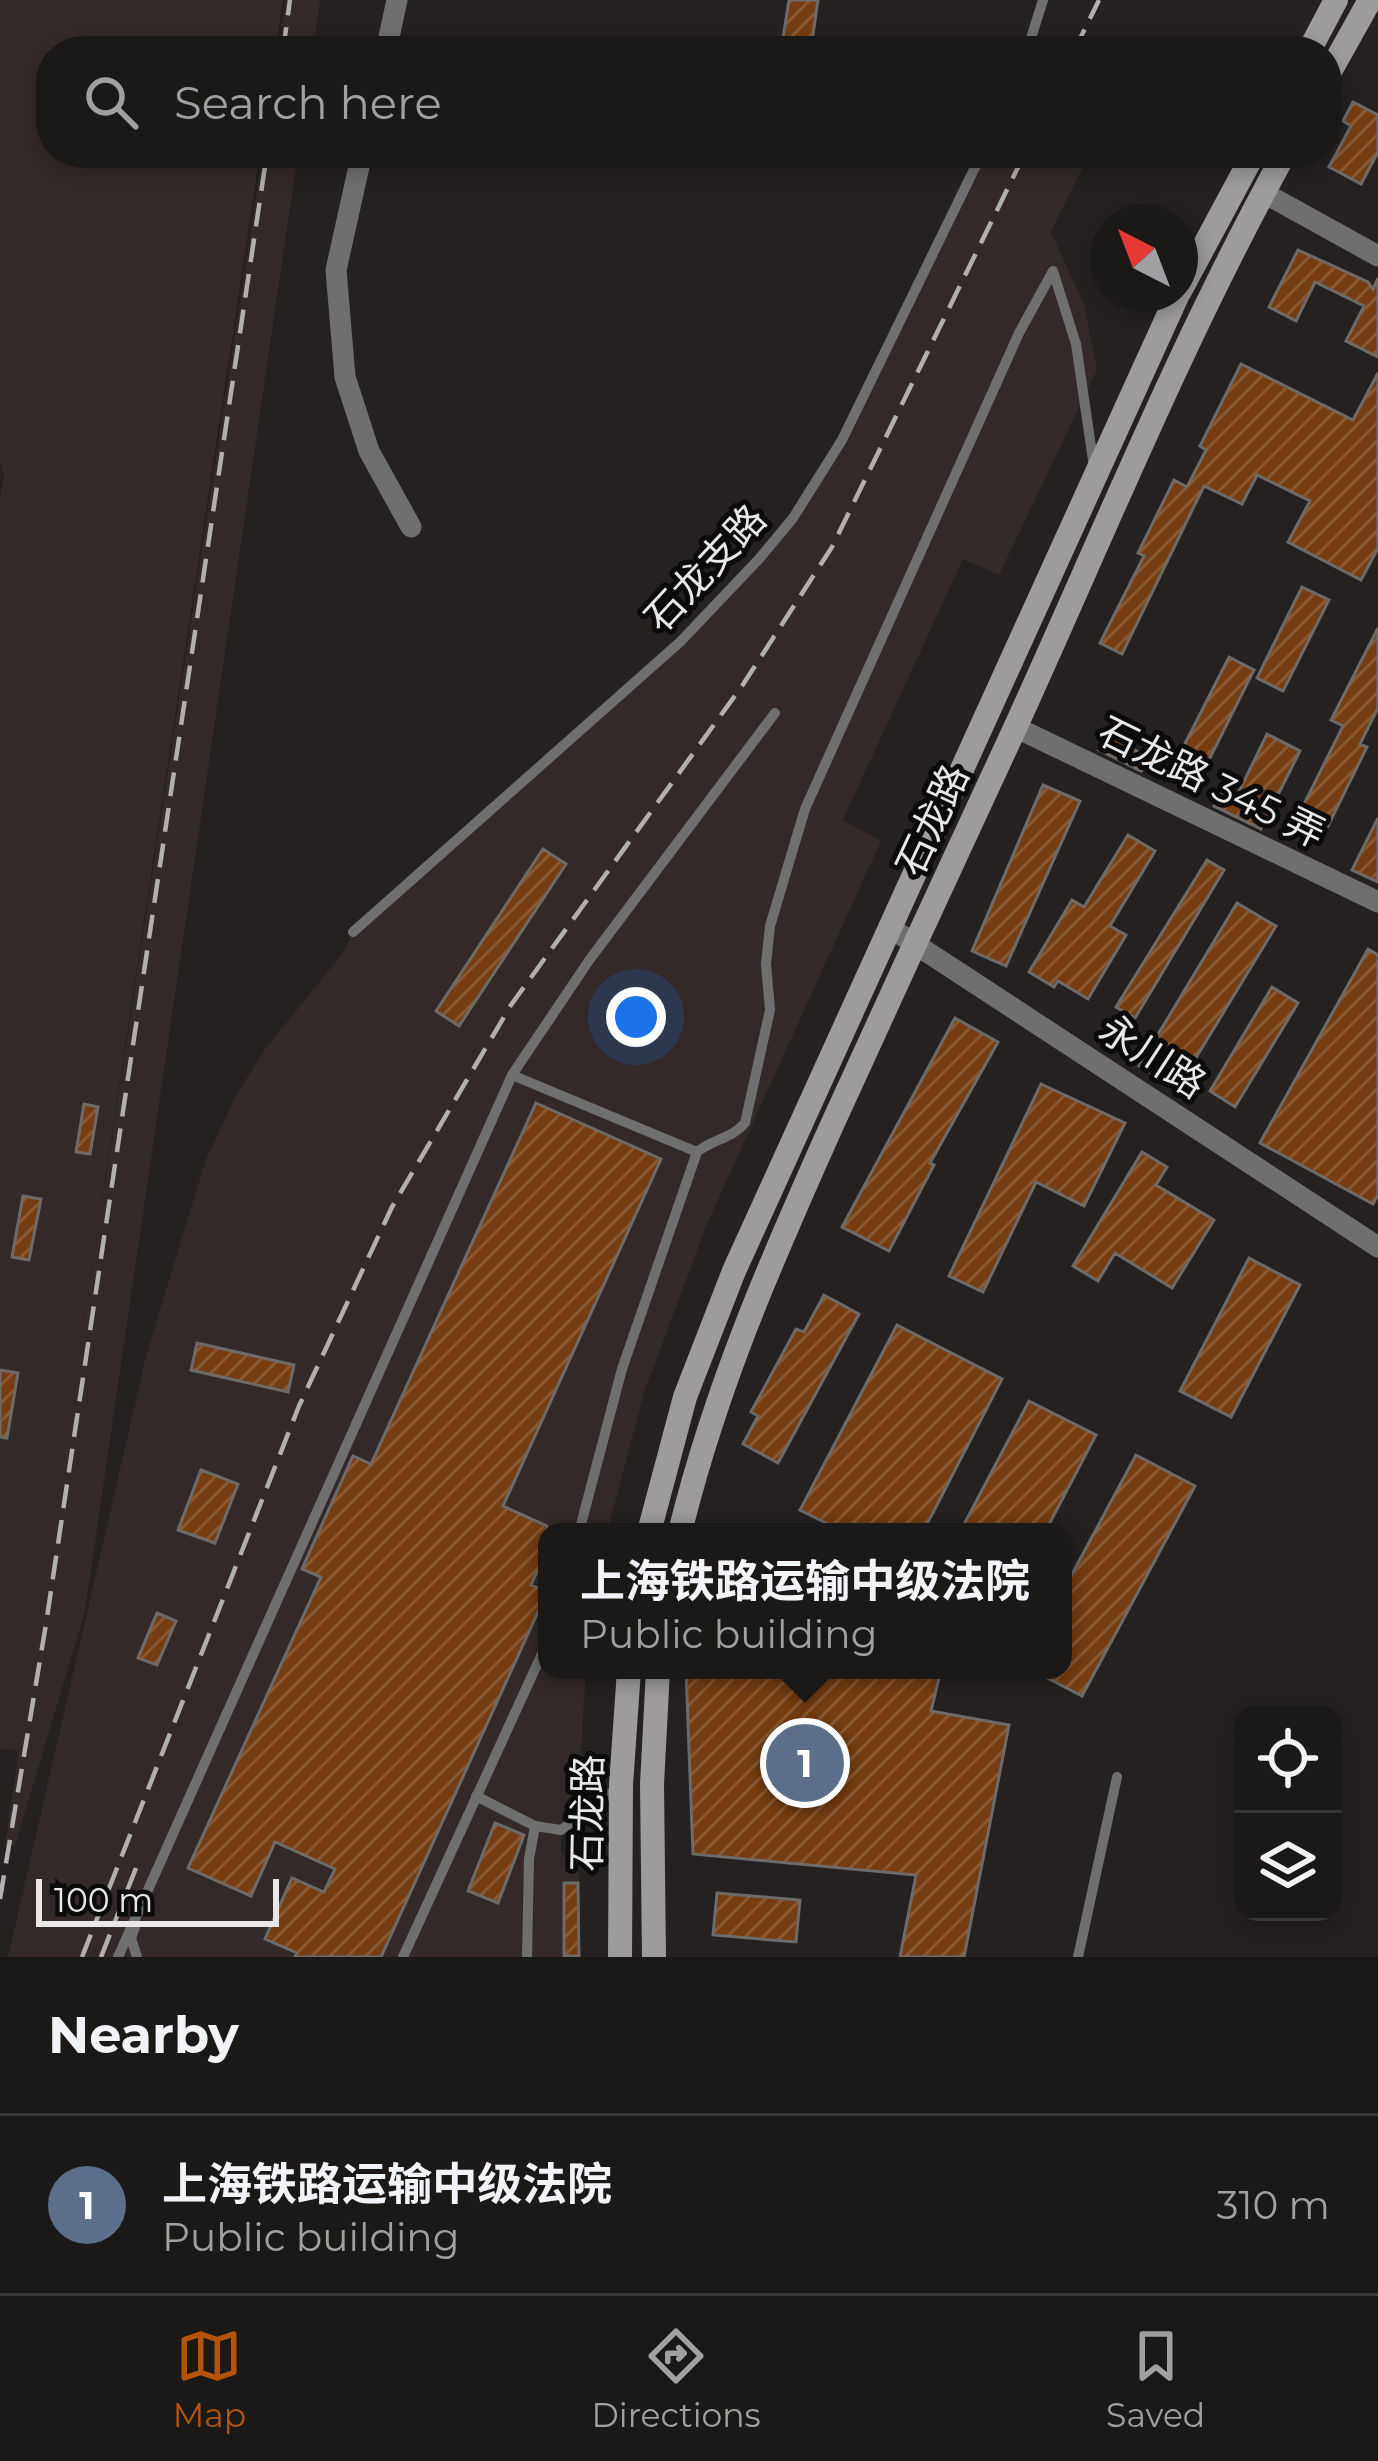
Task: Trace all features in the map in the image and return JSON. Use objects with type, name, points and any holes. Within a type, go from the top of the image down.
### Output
[{"type":"main road","points":[[1317,36],[1336,0]]},
{"type":"main road","points":[[1342,50],[1370,0]]},
{"type":"main road","name":"石龙路","points":[[1198,257],[1247,168]]},
{"type":"main road","name":"石龙路","points":[[682,1523],[713,1407],[759,1287],[1178,362],[1277,168]]},
{"type":"main road","name":"石龙路","points":[[651,1523],[686,1397],[734,1271],[1170,312]]},
{"type":"main road","name":"石龙路","points":[[620,1957],[621,1786],[628,1679]]},
{"type":"main road","name":"石龙路","points":[[654,1957],[652,1784],[658,1679]]},
{"type":"street","points":[[389,36],[397,0]]},
{"type":"street","points":[[359,168],[336,270],[345,377],[369,451],[411,527]]},
{"type":"street","points":[[1264,193],[1378,256]]},
{"type":"street","name":"石龙路 345 弄","points":[[1015,728],[1378,902]]},
{"type":"street","name":"永川路","points":[[889,927],[1378,1246]]},
{"type":"lane","points":[[1032,36],[1043,0]]},
{"type":"lane","name":"石龙支路","points":[[353,932],[680,642],[782,532],[866,396],[975,168]]},
{"type":"lane","points":[[581,1523],[622,1369],[697,1152],[710,1141],[736,1133],[745,1123],[770,1010],[766,964],[770,926],[805,809],[1019,333],[1053,271],[1076,344],[1095,470]]},
{"type":"lane","points":[[118,1957],[512,1075],[590,959],[775,713]]},
{"type":"lane","points":[[512,1075],[697,1152]]},
{"type":"lane","points":[[403,1957],[538,1662]]},
{"type":"lane","points":[[1078,1957],[1117,1777]]},
{"type":"lane","points":[[476,1796],[536,1826],[561,1830],[621,1786]]},
{"type":"lane","points":[[527,1957],[529,1859],[536,1826]]},
{"type":"lane","points":[[137,1957],[131,1938],[140,1906]]},
{"type":"shaded area","points":[[0,0],[283,0],[277,36],[36,36],[36,168],[258,168],[80,1345],[261,168],[296,168],[85,1611],[15,1846],[5,1845],[19,1750],[0,1749],[0,498],[4,475],[0,462]]},
{"type":"shaded area","points":[[286,0],[320,0],[315,36],[281,36]]},
{"type":"shaded area","points":[[974,168],[1083,168],[1051,232],[1084,305],[1097,370],[999,575],[963,559],[843,820],[881,841],[707,1224],[645,1390],[609,1523],[538,1523],[538,1679],[585,1679],[579,1781],[574,1804],[562,1811],[561,1852],[579,1871],[580,1957],[8,1957],[146,1356],[205,1162],[235,1097],[265,1049],[343,953],[353,932],[721,601],[819,478]]},
{"type":"building","points":[[789,0],[818,0],[813,36],[783,36]]},
{"type":"building","points":[[1353,102],[1378,115],[1378,152],[1361,184],[1331,168],[1342,168],[1342,143],[1351,126],[1343,121]]},
{"type":"building","points":[[1298,250],[1368,282],[1373,289],[1378,278],[1378,357],[1346,341],[1364,306],[1315,282],[1296,321],[1269,307]]},
{"type":"building","points":[[1241,364],[1353,420],[1378,373],[1378,548],[1361,580],[1288,542],[1310,501],[1257,475],[1242,504],[1204,486],[1122,654],[1100,643],[1144,556],[1138,553],[1174,480],[1187,487],[1206,450],[1200,446]]},
{"type":"building","points":[[1302,587],[1329,600],[1283,691],[1257,678]]},
{"type":"building","points":[[1378,628],[1378,708],[1360,744],[1367,747],[1328,826],[1300,812],[1343,726],[1331,720]]},
{"type":"building","points":[[1229,657],[1254,670],[1201,776],[1175,763]]},
{"type":"building","points":[[1110,734],[1149,759],[1141,771],[1099,750]]},
{"type":"building","points":[[1267,734],[1300,751],[1261,829],[1214,806],[1221,793],[1235,800]]},
{"type":"building","points":[[1043,785],[1080,801],[1006,966],[972,951]]},
{"type":"building","points":[[1378,818],[1378,882],[1352,870]]},
{"type":"building","points":[[1128,835],[1155,851],[1110,926],[1126,935],[1088,999],[1058,981],[1054,987],[1029,972],[1072,900],[1084,907]]},
{"type":"building","points":[[543,849],[566,864],[459,1026],[436,1011]]},
{"type":"building","points":[[1207,860],[1224,870],[1135,1018],[1116,1007]]},
{"type":"building","points":[[1237,903],[1276,926],[1177,1089],[1139,1066]]},
{"type":"building","points":[[1368,949],[1378,955],[1378,1195],[1373,1204],[1260,1143]]},
{"type":"building","points":[[1272,987],[1298,1003],[1235,1107],[1210,1091]]},
{"type":"building","points":[[955,1018],[998,1042],[930,1163],[934,1165],[889,1251],[842,1227]]},
{"type":"building","points":[[1041,1084],[1125,1123],[1084,1206],[1036,1182],[983,1292],[949,1276]]},
{"type":"building","points":[[536,1103],[661,1159],[503,1506],[540,1523],[538,1570],[531,1585],[538,1588],[538,1612],[381,1957],[295,1957],[297,1953],[265,1939],[292,1878],[324,1892],[335,1869],[275,1842],[251,1896],[188,1868],[321,1577],[302,1569],[353,1456],[371,1464]]},
{"type":"building","points":[[84,1104],[98,1107],[90,1154],[76,1152]]},
{"type":"building","points":[[1142,1152],[1167,1167],[1156,1185],[1214,1220],[1172,1288],[1115,1253],[1098,1281],[1073,1266]]},
{"type":"building","points":[[23,1196],[41,1199],[29,1260],[12,1257]]},
{"type":"building","points":[[1249,1258],[1300,1285],[1231,1417],[1180,1391]]},
{"type":"building","points":[[824,1295],[859,1314],[778,1463],[743,1444],[758,1416],[751,1412],[796,1329],[804,1332]]},
{"type":"building","points":[[897,1325],[1002,1379],[928,1523],[826,1523],[800,1510]]},
{"type":"building","points":[[197,1343],[294,1365],[288,1392],[191,1370]]},
{"type":"building","points":[[0,1370],[18,1373],[7,1438],[0,1437]]},
{"type":"building","points":[[1029,1401],[1096,1435],[1050,1523],[965,1523]]},
{"type":"building","points":[[1136,1455],[1195,1486],[1082,1696],[1049,1679],[1072,1679],[1072,1574]]},
{"type":"building","points":[[201,1470],[238,1484],[215,1543],[178,1530]]},
{"type":"building","points":[[157,1613],[176,1621],[157,1665],[138,1658]]},
{"type":"building","points":[[686,1679],[939,1679],[931,1711],[1009,1725],[964,1957],[900,1957],[916,1875],[693,1854]]},
{"type":"building","points":[[495,1823],[524,1835],[498,1903],[468,1891]]},
{"type":"building","points":[[564,1883],[578,1883],[579,1956],[564,1956]]},
{"type":"building","points":[[717,1893],[800,1900],[796,1942],[713,1935]]},
{"type":"railway","points":[[285,36],[290,0]]},
{"type":"railway","points":[[1081,36],[1099,0]]},
{"type":"railway","points":[[0,1899],[46,1624],[265,168]]},
{"type":"railway","points":[[82,1957],[299,1406],[392,1207],[511,1005],[742,686],[832,547],[1018,168]]},
{"type":"railway","points":[[101,1957],[136,1868]]},
{"type":"place","name":"上海铁路运输中级法院","points":[[805,1763]]}]
